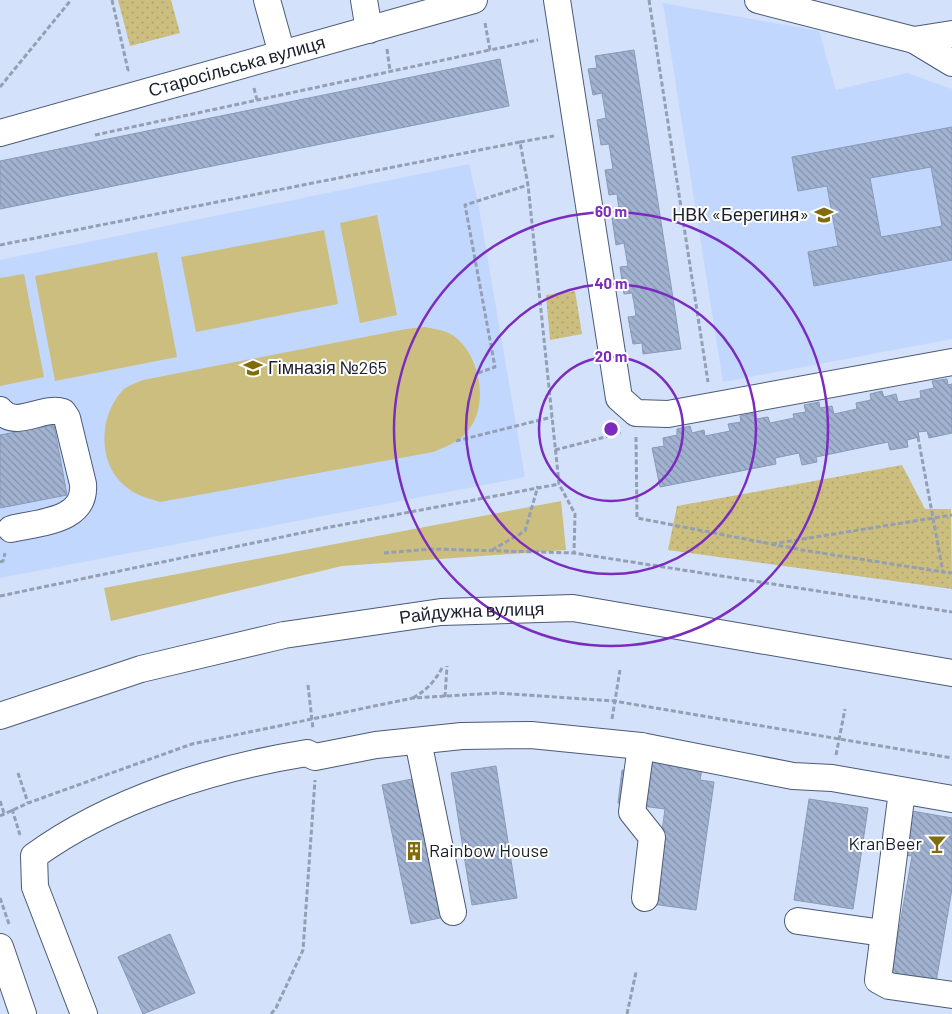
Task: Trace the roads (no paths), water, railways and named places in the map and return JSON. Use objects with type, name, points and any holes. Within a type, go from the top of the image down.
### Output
[{"type":"street","points":[[267,0],[282,54]]},
{"type":"street","points":[[364,0],[368,30]]},
{"type":"street","points":[[557,0],[619,398],[636,421],[952,362]]},
{"type":"street","points":[[758,0],[914,40],[952,63]]},
{"type":"street","name":"Старосільська вулиця","points":[[0,133],[368,30],[479,8]]},
{"type":"street","points":[[914,40],[952,34]]},
{"type":"street","points":[[0,410],[4,415],[17,418],[53,411],[62,412],[68,418],[84,494],[81,501],[70,514],[11,529]]},
{"type":"street","name":"Райдужна вулиця","points":[[0,716],[141,669],[284,634],[442,612],[573,608],[952,673]]},
{"type":"street","points":[[84,1014],[35,887],[34,856],[61,837],[127,803],[214,774],[307,753],[315,757],[376,746],[462,736],[531,735],[641,746],[793,776],[832,778],[952,799]]},
{"type":"street","points":[[418,741],[453,912]]},
{"type":"street","points":[[641,746],[632,812],[652,837],[645,898]]},
{"type":"street","points":[[902,791],[878,980],[889,986],[952,994]]},
{"type":"street","points":[[798,921],[883,933]]},
{"type":"street","points":[[0,947],[23,1014]]},
{"type":"place","name":"НВК «Берегиня»","points":[[824,215]]},
{"type":"place","name":"Гімназія №265","points":[[253,368]]},
{"type":"place","name":"KranBeer","points":[[937,844]]},
{"type":"place","name":"Rainbow House","points":[[414,851]]}]
